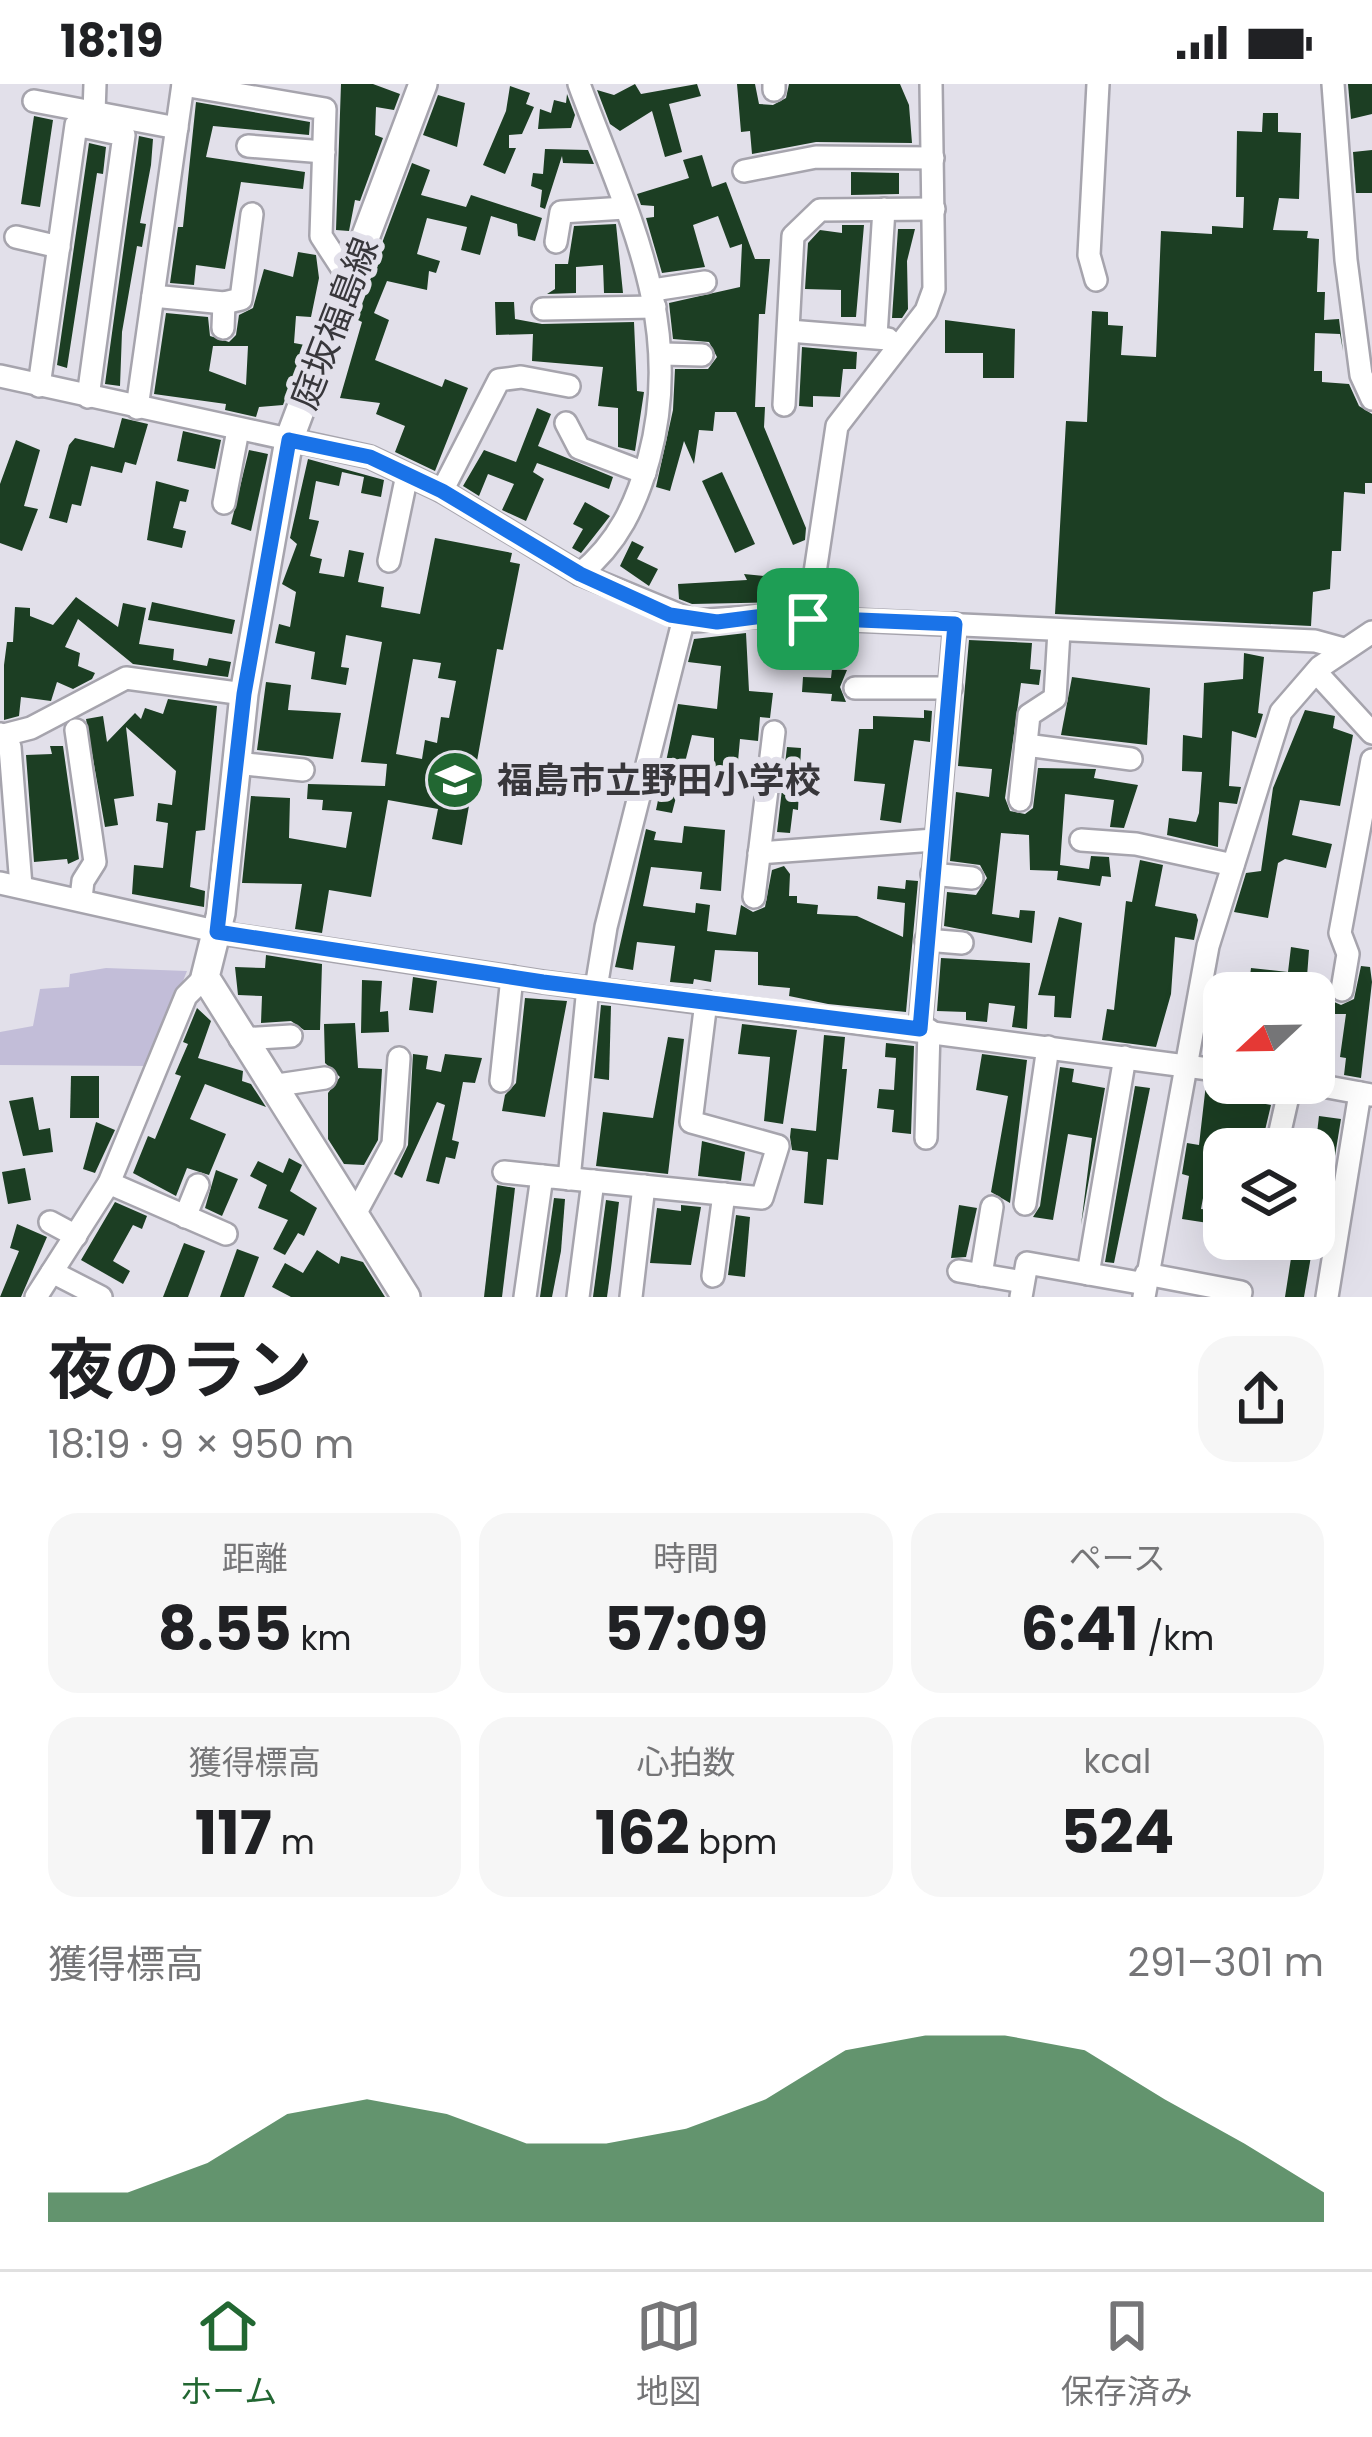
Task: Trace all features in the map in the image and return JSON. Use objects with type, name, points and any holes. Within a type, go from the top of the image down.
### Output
[{"type":"main road","name":"庭坂福島線","points":[[206,977],[217,932],[244,694],[289,440],[423,84]]},
{"type":"main road","points":[[206,977],[240,1039],[361,1216],[406,1297]]},
{"type":"street","points":[[94,113],[95,84]]},
{"type":"street","points":[[137,408],[183,84],[325,109],[321,236],[351,282]]},
{"type":"street","points":[[579,84],[654,298],[663,354],[663,401],[645,473],[610,549],[580,574]]},
{"type":"street","points":[[808,619],[837,426],[926,311],[934,289],[932,84]]},
{"type":"street","points":[[1096,280],[1089,255],[1098,84]]},
{"type":"street","points":[[1333,84],[1346,260],[1361,375],[1372,399]]},
{"type":"street","points":[[34,101],[177,128]]},
{"type":"street","points":[[39,386],[76,125],[124,136],[88,397]]},
{"type":"street","points":[[248,146],[324,152]]},
{"type":"street","points":[[744,170],[815,157],[933,158]]},
{"type":"street","points":[[556,242],[561,212],[625,208]]},
{"type":"street","points":[[784,405],[794,236],[820,210],[934,208]]},
{"type":"street","points":[[876,336],[884,209]]},
{"type":"street","points":[[153,296],[224,303],[241,299],[253,214]]},
{"type":"street","points":[[16,237],[59,247]]},
{"type":"street","points":[[543,309],[654,298],[705,282]]},
{"type":"street","points":[[224,303],[224,328]]},
{"type":"street","points":[[789,331],[876,336],[899,345]]},
{"type":"street","points":[[663,354],[703,355]]},
{"type":"street","points":[[0,376],[370,457],[442,491],[580,574],[684,618],[1315,640],[1344,649]]},
{"type":"street","points":[[442,491],[500,380],[521,377],[569,386]]},
{"type":"street","points":[[566,423],[579,448],[645,473]]},
{"type":"street","points":[[224,503],[238,430]]},
{"type":"street","points":[[389,561],[407,475]]},
{"type":"street","points":[[569,1179],[592,988],[684,618]]},
{"type":"street","points":[[926,1138],[926,940],[955,624]]},
{"type":"street","points":[[1020,800],[1029,715],[1055,698],[1059,631]]},
{"type":"street","points":[[1145,1285],[1208,946],[1281,712],[1316,671],[1372,632]]},
{"type":"street","points":[[1316,671],[1372,733]]},
{"type":"street","points":[[244,694],[126,678],[31,728],[2,735],[10,747],[10,885],[217,932],[592,988],[1203,1068]]},
{"type":"street","points":[[855,688],[951,688]]},
{"type":"street","points":[[76,730],[95,862],[82,881],[81,898]]},
{"type":"street","points":[[754,897],[774,732]]},
{"type":"street","points":[[1026,745],[1131,759]]},
{"type":"street","points":[[1342,990],[1348,954],[1340,933],[1372,760]]},
{"type":"street","points":[[236,763],[304,770]]},
{"type":"street","points":[[759,853],[934,840]]},
{"type":"street","points":[[1082,840],[1136,844],[1233,865]]},
{"type":"street","points":[[932,874],[972,878]]},
{"type":"street","points":[[926,940],[962,943]]},
{"type":"street","points":[[501,1082],[512,976]]},
{"type":"street","points":[[36,1297],[109,1183],[186,996],[206,977]]},
{"type":"street","points":[[504,1172],[762,1198],[778,1146],[691,1122],[706,1002]]},
{"type":"street","points":[[240,1039],[291,1036]]},
{"type":"street","points":[[1025,1204],[1048,1046]]},
{"type":"street","points":[[361,1216],[393,1144],[399,1058]]},
{"type":"street","points":[[1088,1274],[1125,1058]]},
{"type":"street","points":[[271,1086],[325,1078]]},
{"type":"street","points":[[1327,1297],[1366,1094],[1335,1088]]},
{"type":"street","points":[[525,1297],[542,1176]]},
{"type":"street","points":[[578,1297],[593,1181]]},
{"type":"street","points":[[109,1183],[226,1234]]},
{"type":"street","points":[[185,1217],[198,1185]]},
{"type":"street","points":[[631,1297],[644,1186]]},
{"type":"street","points":[[713,1276],[724,1194]]},
{"type":"street","points":[[992,1207],[970,1273],[1022,1290],[1027,1263],[1145,1285],[1240,1292],[1240,1297]]},
{"type":"street","points":[[50,1222],[76,1236]]},
{"type":"street","points":[[52,1272],[101,1297]]},
{"type":"shaded area","points":[[106,968],[187,971],[149,1066],[0,1065],[0,1032],[33,1026],[40,989],[69,987],[70,974]]},
{"type":"building","points":[[341,84],[373,84],[400,94],[394,110],[376,107],[375,135],[383,138],[360,201],[355,200],[349,231],[336,230]]},
{"type":"building","points":[[635,84],[641,94],[697,84],[701,96],[669,104],[682,152],[665,157],[652,111],[620,131],[610,124],[597,90],[614,95]]},
{"type":"building","points":[[737,84],[755,84],[759,104],[773,105],[786,98],[789,84],[900,84],[909,105],[912,143],[816,142],[752,154],[750,131],[741,132]]},
{"type":"building","points":[[1348,84],[1372,84],[1372,114],[1351,119]]},
{"type":"building","points":[[510,86],[530,93],[526,104],[534,107],[522,134],[509,135],[509,148],[516,148],[505,174],[483,165],[506,111]]},
{"type":"building","points":[[567,94],[575,115],[571,128],[538,129],[540,109],[551,113],[554,100],[566,103]]},
{"type":"building","points":[[438,95],[465,103],[457,147],[423,135]]},
{"type":"building","points":[[196,102],[310,122],[309,135],[213,126],[206,157],[305,172],[303,189],[241,182],[225,269],[196,265],[194,285],[170,283],[178,227],[183,227]]},
{"type":"building","points":[[1263,113],[1278,113],[1278,132],[1301,133],[1299,199],[1279,198],[1273,230],[1308,231],[1307,238],[1319,239],[1317,292],[1325,292],[1324,320],[1339,319],[1343,351],[1340,334],[1315,333],[1314,371],[1322,371],[1322,382],[1349,384],[1359,406],[1372,414],[1372,483],[1365,483],[1365,494],[1344,492],[1341,551],[1332,551],[1330,589],[1313,592],[1311,626],[1055,614],[1066,421],[1087,422],[1092,311],[1108,312],[1108,325],[1123,326],[1121,355],[1156,357],[1161,231],[1212,234],[1212,226],[1243,228],[1244,197],[1236,197],[1237,131],[1262,132]]},
{"type":"building","points":[[34,116],[53,120],[40,207],[21,204]]},
{"type":"building","points":[[139,136],[153,139],[140,223],[146,224],[142,247],[137,246],[122,332],[120,386],[105,384]]},
{"type":"building","points":[[89,143],[106,147],[103,174],[97,173],[67,368],[57,365]]},
{"type":"building","points":[[545,149],[588,150],[594,164],[563,163],[562,156],[545,209],[540,207],[542,190],[531,186],[533,173],[543,174]]},
{"type":"building","points":[[1372,150],[1372,193],[1356,193],[1353,152]]},
{"type":"building","points":[[702,155],[712,187],[726,182],[755,259],[770,259],[765,314],[759,314],[755,407],[765,407],[764,427],[806,528],[805,540],[793,545],[736,412],[715,412],[713,431],[699,430],[694,464],[684,441],[670,491],[656,487],[673,410],[675,369],[708,369],[717,357],[709,342],[673,339],[669,303],[740,287],[742,244],[730,248],[718,216],[693,225],[705,267],[662,273],[646,218],[654,217],[654,206],[641,205],[637,194],[689,178],[683,160]]},
{"type":"building","points":[[412,163],[430,170],[421,195],[466,207],[471,195],[542,218],[535,241],[518,236],[517,224],[491,216],[480,255],[461,250],[467,227],[427,218],[417,254],[440,261],[436,273],[429,271],[427,290],[387,281],[374,313],[389,320],[375,360],[442,387],[445,379],[468,388],[435,471],[395,452],[405,426],[376,414],[380,403],[340,398],[362,322],[354,318]]},
{"type":"building","points":[[851,172],[899,173],[899,194],[851,195]]},
{"type":"building","points":[[616,224],[623,293],[604,293],[603,265],[576,267],[576,293],[547,294],[555,289],[555,264],[568,264],[574,226]]},
{"type":"building","points":[[842,225],[864,225],[856,317],[841,317],[841,290],[805,289],[808,243],[820,230],[842,233]]},
{"type":"building","points":[[898,229],[915,229],[907,261],[908,309],[902,318],[892,318]]},
{"type":"building","points":[[298,252],[316,255],[319,278],[311,317],[296,316],[294,343],[305,345],[283,405],[259,407],[256,417],[225,410],[226,404],[154,394],[166,313],[208,317],[210,336],[229,342],[236,335],[239,315],[253,308],[264,269],[293,277]],"holes":[[[213,346],[248,346],[246,385],[209,371]]]},
{"type":"building","points":[[495,302],[514,302],[515,319],[542,324],[634,322],[637,391],[644,392],[635,451],[618,447],[618,408],[598,406],[603,367],[532,361],[533,334],[496,335]]},
{"type":"building","points":[[945,320],[1015,329],[1014,378],[983,378],[983,353],[945,353]]},
{"type":"building","points":[[802,347],[857,352],[856,369],[843,369],[840,397],[813,396],[813,407],[799,406]]},
{"type":"building","points":[[537,408],[551,414],[538,446],[613,477],[609,489],[537,463],[533,472],[544,479],[526,521],[502,510],[514,484],[488,474],[479,496],[463,486],[484,450],[516,462]]},
{"type":"building","points":[[122,418],[148,424],[136,465],[125,462],[122,473],[91,466],[81,506],[72,504],[67,523],[49,518],[69,445],[75,438],[114,448]]},
{"type":"building","points":[[183,431],[221,440],[215,469],[177,461]]},
{"type":"building","points":[[16,440],[40,450],[24,506],[38,509],[22,551],[0,543],[0,484]]},
{"type":"building","points":[[249,450],[268,454],[251,531],[231,524]]},
{"type":"building","points":[[308,459],[384,480],[381,497],[361,493],[364,477],[342,472],[339,486],[316,481],[309,519],[319,521],[310,556],[322,559],[319,573],[344,577],[349,550],[364,553],[358,582],[384,587],[381,607],[420,614],[435,538],[512,553],[510,562],[520,564],[503,650],[497,649],[462,845],[432,839],[438,809],[388,800],[371,897],[329,890],[322,933],[295,929],[302,884],[242,883],[251,796],[290,798],[289,838],[346,848],[352,812],[322,810],[323,800],[307,799],[308,784],[385,786],[387,764],[361,762],[382,642],[346,635],[341,667],[349,668],[346,685],[311,679],[315,652],[275,643],[279,624],[290,627],[296,592],[282,584],[297,544],[290,538]],"holes":[[[413,659],[441,663],[438,678],[456,681],[449,718],[441,717],[437,743],[425,740],[422,759],[396,754]]]},
{"type":"building","points":[[722,472],[755,544],[735,553],[702,481]]},
{"type":"building","points":[[156,481],[189,490],[186,502],[180,501],[173,528],[186,531],[182,548],[147,540]]},
{"type":"building","points":[[585,502],[610,516],[581,553],[572,548],[583,529],[573,524]]},
{"type":"building","points":[[632,541],[644,547],[637,559],[658,569],[649,586],[620,566]]},
{"type":"building","points":[[744,574],[797,579],[794,602],[692,604],[679,599],[678,584],[747,580]]},
{"type":"building","points":[[76,597],[118,627],[123,603],[146,608],[139,644],[174,649],[173,660],[207,666],[209,658],[231,662],[228,677],[133,664],[78,619],[65,647],[80,653],[78,666],[95,673],[92,679],[73,689],[57,682],[51,701],[21,697],[19,716],[4,720],[4,665],[7,642],[13,642],[15,607],[30,608],[30,616],[53,625]]},
{"type":"building","points":[[152,602],[235,620],[232,634],[148,620]]},
{"type":"building","points":[[746,633],[749,691],[773,693],[770,718],[760,717],[758,741],[740,739],[737,772],[714,770],[714,738],[692,735],[672,813],[656,810],[678,704],[717,709],[721,666],[688,662],[694,639]]},
{"type":"building","points":[[969,640],[1032,643],[1030,669],[1041,670],[1039,685],[1021,683],[1005,798],[1010,811],[1025,814],[1033,808],[1038,768],[1096,769],[1094,778],[1138,785],[1124,828],[1110,827],[1114,800],[1065,794],[1060,865],[1089,869],[1091,856],[1109,857],[1111,877],[1102,876],[1100,886],[1057,880],[1058,871],[1030,870],[1029,835],[1001,833],[992,914],[1019,918],[1020,910],[1035,911],[1032,943],[944,926],[947,892],[976,895],[987,878],[980,865],[950,861],[956,792],[989,797],[992,769],[958,766]]},
{"type":"building","points":[[1244,653],[1264,657],[1258,713],[1263,714],[1256,738],[1232,731],[1229,786],[1241,787],[1237,804],[1219,802],[1218,847],[1167,835],[1169,818],[1196,822],[1199,813],[1202,772],[1182,771],[1183,735],[1202,738],[1204,683],[1243,679]]},
{"type":"building","points":[[832,669],[847,670],[840,687],[846,702],[831,701],[832,694],[802,692],[803,677],[831,678]]},
{"type":"building","points":[[1072,677],[1150,688],[1147,745],[1061,735]]},
{"type":"building","points":[[266,682],[291,685],[288,710],[341,713],[333,759],[257,750]]},
{"type":"building","points":[[168,699],[217,706],[205,830],[196,831],[190,887],[205,891],[204,907],[132,894],[134,865],[163,868],[168,823],[156,821],[158,803],[172,805],[176,771],[126,727],[134,796],[114,799],[118,825],[105,827],[86,719],[103,716],[107,742],[135,713],[141,719],[145,708],[163,714]]},
{"type":"building","points":[[924,710],[932,711],[930,742],[914,740],[901,823],[880,820],[885,784],[854,781],[859,729],[873,729],[873,716],[924,718]]},
{"type":"building","points":[[1305,710],[1335,716],[1333,728],[1353,735],[1340,806],[1300,800],[1292,835],[1332,844],[1326,868],[1285,859],[1278,863],[1268,918],[1234,912],[1246,873],[1261,871],[1273,788]]},
{"type":"building","points":[[50,746],[63,746],[79,859],[68,864],[67,859],[34,862],[26,755],[52,754]]},
{"type":"building","points":[[787,747],[801,748],[798,810],[793,809],[790,833],[777,832]]},
{"type":"building","points":[[684,826],[725,830],[721,891],[700,889],[702,872],[651,867],[643,906],[695,913],[696,903],[710,905],[707,931],[736,935],[741,905],[753,912],[765,907],[772,870],[784,866],[790,874],[789,896],[797,896],[797,903],[818,905],[817,914],[857,916],[903,937],[905,903],[877,899],[878,886],[905,889],[906,880],[918,881],[906,1012],[828,1004],[789,996],[790,988],[758,985],[758,952],[715,950],[711,982],[694,979],[693,984],[670,982],[675,946],[637,942],[633,970],[615,967],[646,829],[656,832],[654,840],[682,843]]},
{"type":"building","points":[[1140,860],[1163,865],[1155,906],[1196,914],[1198,920],[1194,940],[1175,937],[1171,994],[1156,1047],[1102,1040],[1107,1009],[1114,1010],[1126,901],[1132,902]]},
{"type":"building","points":[[1059,917],[1082,923],[1071,1018],[1054,1017],[1055,996],[1038,995]]},
{"type":"building","points":[[1291,947],[1309,950],[1307,972],[1288,972]]},
{"type":"building","points":[[266,955],[322,964],[320,1030],[304,1030],[291,1021],[261,1023],[262,996],[238,995],[235,967],[265,968]]},
{"type":"building","points":[[941,958],[1030,963],[1027,1029],[1012,1027],[1015,1006],[989,1003],[987,1022],[966,1020],[966,1012],[937,1011]]},
{"type":"building","points":[[1361,966],[1370,967],[1361,1078],[1344,1075],[1346,1058],[1340,1057],[1346,1014],[1335,1014],[1335,1002],[1341,1005],[1354,999]]},
{"type":"building","points":[[413,977],[437,981],[433,1013],[409,1010]]},
{"type":"building","points":[[362,980],[382,981],[380,1012],[388,1011],[389,1032],[361,1033]]},
{"type":"building","points":[[525,998],[567,1001],[545,1117],[502,1111],[505,1095],[516,1083]]},
{"type":"building","points":[[601,1005],[611,1006],[609,1080],[594,1078]]},
{"type":"building","points":[[197,1008],[211,1021],[198,1058],[243,1071],[242,1081],[251,1084],[266,1107],[205,1084],[190,1119],[226,1134],[209,1175],[187,1168],[176,1196],[133,1173],[148,1136],[155,1139],[181,1076],[175,1074]]},
{"type":"building","points":[[355,1023],[358,1068],[382,1069],[378,1140],[364,1165],[344,1164],[328,1139],[328,1093],[340,1077],[325,1063],[324,1024]]},
{"type":"building","points":[[742,1024],[797,1030],[783,1124],[764,1121],[770,1057],[738,1054]]},
{"type":"building","points":[[824,1035],[845,1037],[842,1069],[847,1069],[838,1160],[827,1159],[823,1205],[804,1203],[808,1152],[792,1150],[790,1137],[791,1128],[816,1131]]},
{"type":"building","points":[[668,1037],[684,1039],[668,1174],[596,1166],[603,1112],[653,1118]]},
{"type":"building","points":[[886,1043],[914,1046],[911,1134],[892,1132],[894,1110],[877,1108],[879,1089],[894,1090],[896,1058],[885,1057]]},
{"type":"building","points":[[413,1054],[428,1056],[426,1069],[441,1072],[445,1054],[482,1058],[475,1083],[463,1082],[452,1140],[459,1142],[455,1159],[446,1157],[439,1184],[426,1181],[445,1105],[437,1102],[402,1178],[394,1174],[408,1145]]},
{"type":"building","points":[[982,1054],[1027,1060],[1010,1203],[991,1192],[1008,1096],[976,1090]]},
{"type":"building","points":[[1060,1067],[1074,1069],[1072,1082],[1105,1088],[1081,1225],[1092,1138],[1068,1134],[1053,1220],[1033,1217],[1040,1206]]},
{"type":"building","points":[[71,1076],[99,1076],[99,1118],[70,1118]]},
{"type":"building","points":[[1135,1086],[1150,1088],[1114,1263],[1105,1262]]},
{"type":"building","points":[[33,1097],[39,1130],[50,1128],[53,1152],[23,1156],[9,1101]]},
{"type":"building","points":[[1204,1104],[1271,1105],[1266,1128],[1203,1128],[1203,1222],[1182,1219],[1189,1176],[1182,1174],[1187,1143],[1199,1145]]},
{"type":"building","points":[[1319,1116],[1341,1119],[1335,1156],[1335,1128],[1318,1128]]},
{"type":"building","points":[[96,1122],[115,1130],[95,1173],[83,1169]]},
{"type":"building","points":[[702,1141],[745,1152],[741,1181],[698,1176]]},
{"type":"building","points":[[289,1158],[302,1165],[290,1191],[317,1208],[304,1236],[298,1233],[285,1255],[273,1249],[288,1220],[258,1208],[267,1185],[250,1176],[258,1161],[283,1173]]},
{"type":"building","points":[[25,1168],[31,1200],[8,1204],[2,1172]]},
{"type":"building","points":[[216,1170],[238,1179],[222,1216],[205,1208]]},
{"type":"building","points":[[497,1185],[515,1188],[512,1214],[502,1297],[484,1297]]},
{"type":"building","points":[[554,1198],[565,1199],[561,1251],[552,1297],[540,1297]]},
{"type":"building","points":[[606,1200],[619,1202],[611,1268],[607,1297],[593,1297]]},
{"type":"building","points":[[115,1202],[147,1216],[142,1229],[133,1225],[113,1261],[130,1271],[123,1284],[81,1260]]},
{"type":"building","points":[[681,1205],[701,1207],[691,1265],[650,1263],[657,1208],[681,1211]]},
{"type":"building","points":[[959,1205],[977,1208],[966,1257],[951,1258]]},
{"type":"building","points":[[736,1215],[750,1217],[745,1277],[728,1275]]},
{"type":"building","points":[[17,1224],[47,1237],[21,1297],[0,1297],[19,1251],[10,1248]]},
{"type":"building","points":[[184,1243],[205,1251],[188,1297],[163,1297]]},
{"type":"building","points":[[237,1249],[259,1257],[244,1297],[220,1297]]},
{"type":"building","points":[[317,1250],[339,1264],[341,1256],[363,1262],[385,1297],[291,1297],[272,1287],[285,1263],[303,1273]]},
{"type":"building","points":[[1291,1260],[1310,1260],[1304,1297],[1285,1297]]},
{"type":"place","name":"福島市立野田小学校","points":[[455,780]]},
{"type":"route","points":[[289,440],[370,457],[442,491],[580,574],[670,615],[717,622],[764,616],[808,619],[955,624],[920,1029],[543,982],[217,932],[244,694],[289,440]]}]
